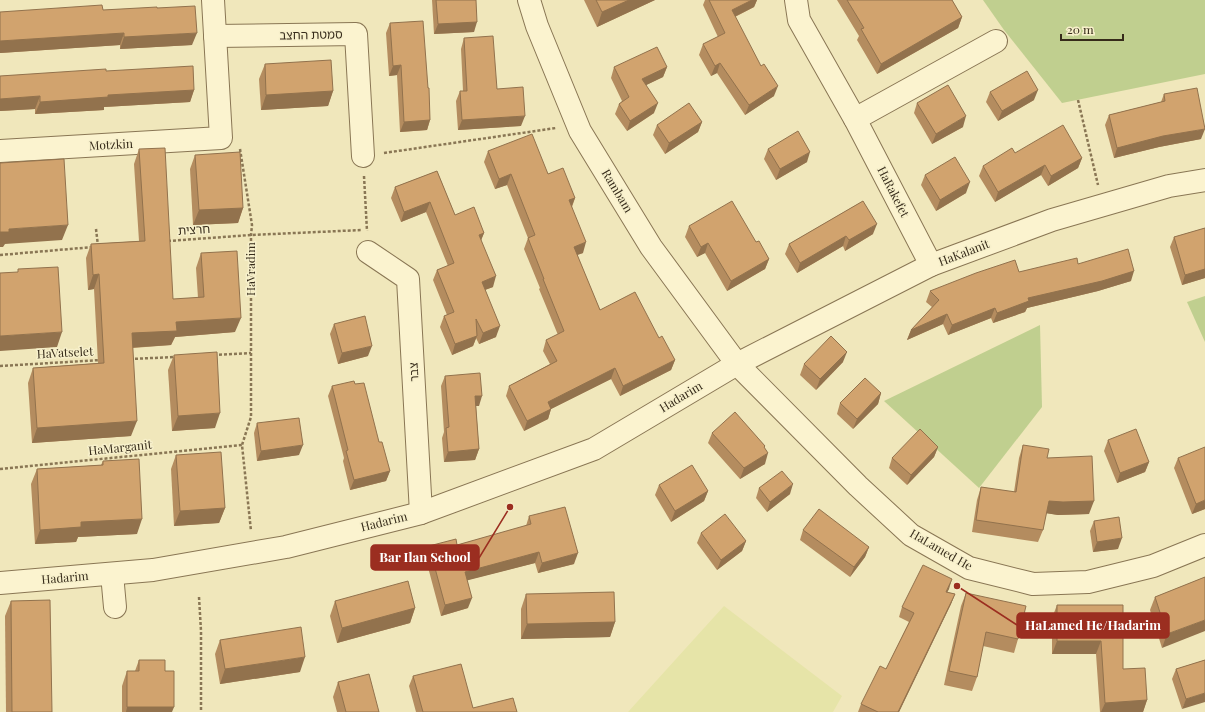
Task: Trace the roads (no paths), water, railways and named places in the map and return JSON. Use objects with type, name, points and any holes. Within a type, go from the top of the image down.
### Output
[{"type":"street","points":[[214,0],[216,36]]},
{"type":"street","name":"Rambam","points":[[529,0],[537,26],[580,131],[651,247],[737,364]]},
{"type":"street","name":"HaRakefet","points":[[796,0],[800,20],[855,119],[931,265]]},
{"type":"street","name":"סמטת החצב","points":[[216,36],[356,34],[363,156]]},
{"type":"street","name":"Motzkin","points":[[0,151],[221,138],[216,36]]},
{"type":"street","points":[[855,119],[996,41]]},
{"type":"street","name":"HaKalanit","points":[[737,364],[931,265],[1052,220],[1169,186],[1205,180]]},
{"type":"street","name":"צבר","points":[[368,252],[408,279],[421,513]]},
{"type":"street","name":"Hadarim","points":[[0,583],[153,570],[286,546],[421,513],[594,449],[737,364]]},
{"type":"street","name":"HaLamed He","points":[[737,364],[858,486],[911,535],[969,568],[1033,584],[1088,582],[1153,566],[1205,544]]},
{"type":"street","points":[[112,574],[115,607]]},
{"type":"place","name":"Bar Ilan School","points":[[510,507]]},
{"type":"place","name":"HaLamed He/Hadarim","points":[[957,586]]}]
